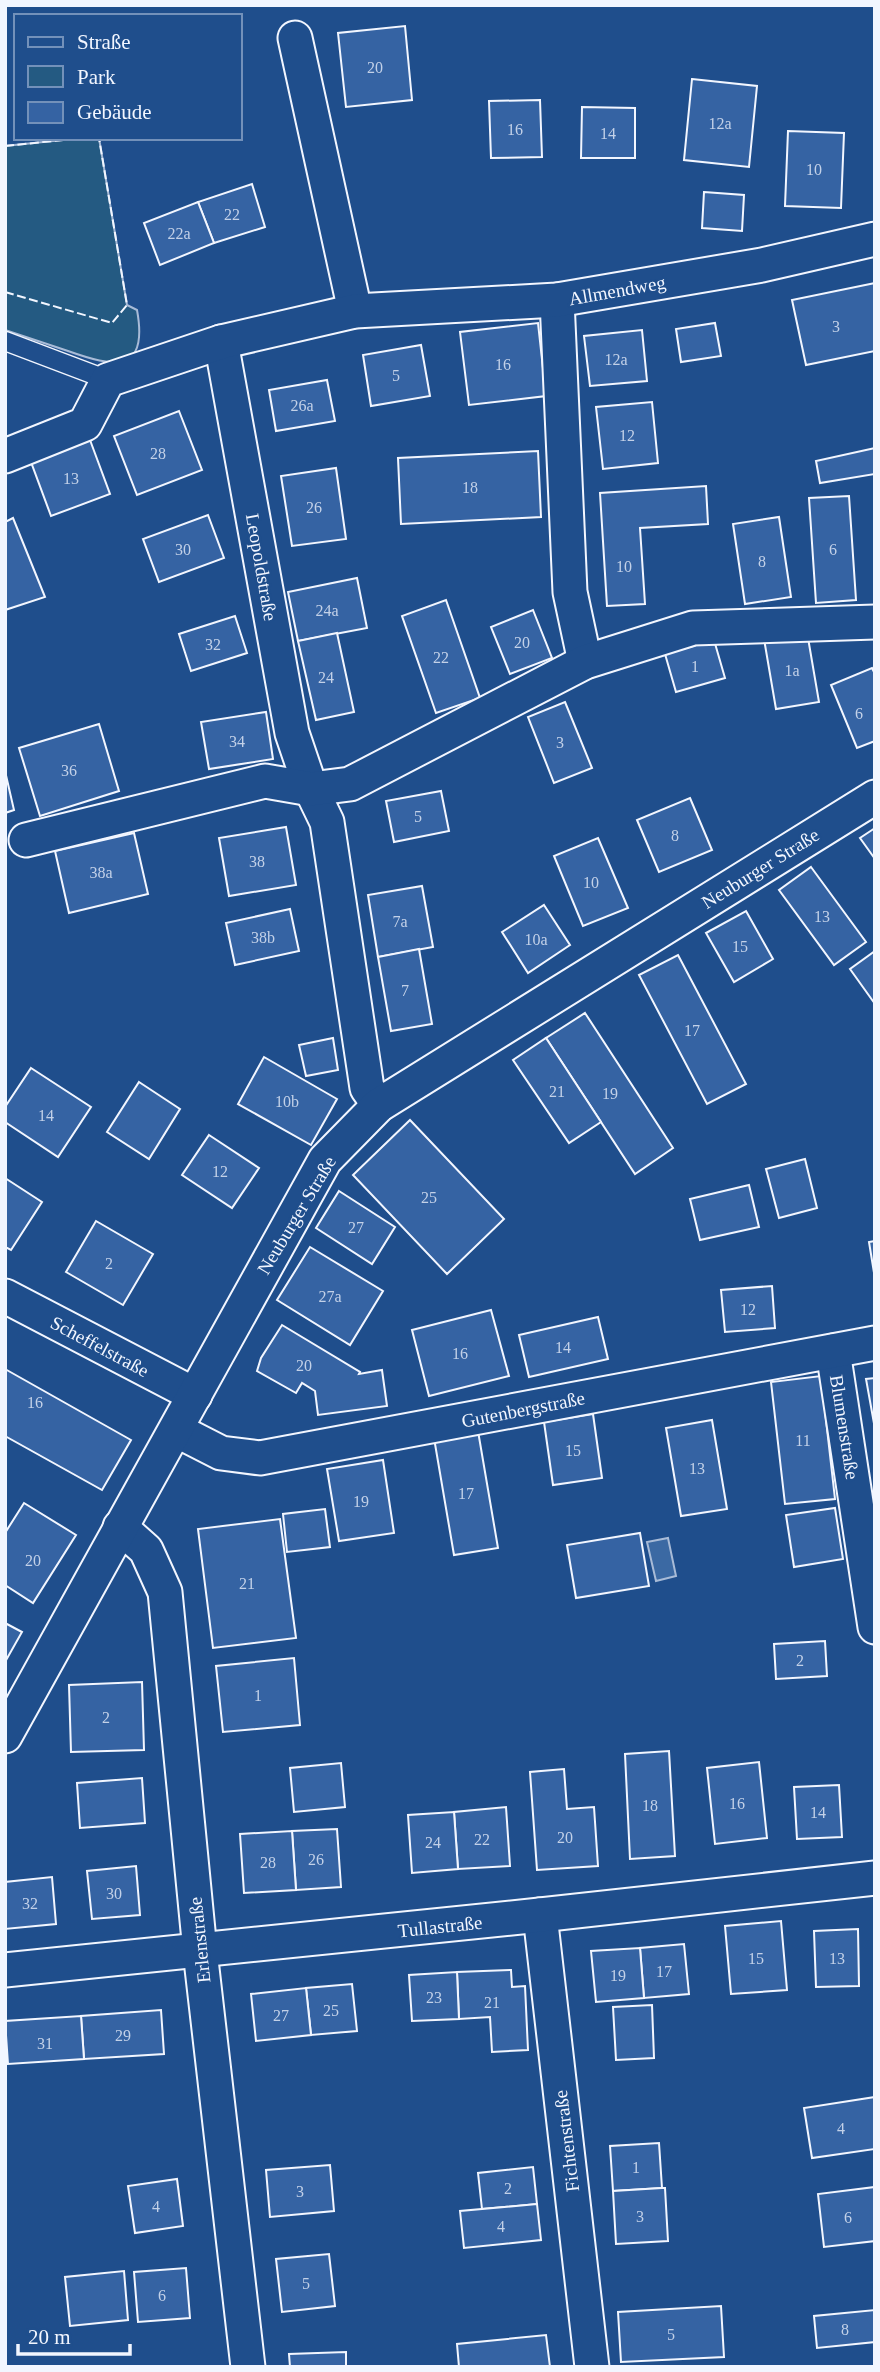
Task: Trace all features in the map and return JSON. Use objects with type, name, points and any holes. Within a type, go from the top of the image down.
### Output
[{"type":"street","points":[[295,38],[355,311]]},
{"type":"street","name":"Allmendweg","points":[[108,380],[221,342],[355,311],[557,300],[762,265],[875,239]]},
{"type":"street","points":[[557,300],[570,592],[585,662]]},
{"type":"street","name":"Leopoldstraße","points":[[221,342],[292,733],[327,822],[367,1088],[379,1105]]},
{"type":"street","points":[[5,456],[85,424],[108,380]]},
{"type":"street","points":[[26,840],[265,782],[312,789],[350,784],[585,662],[694,628],[875,622]]},
{"type":"street","name":"Neuburger Straße","points":[[5,1736],[325,1160],[379,1105],[875,797]]},
{"type":"street","name":"Scheffelstraße","points":[[5,1296],[195,1395]]},
{"type":"street","name":"Gutenbergstraße","points":[[176,1430],[221,1453],[260,1458],[875,1343]]},
{"type":"street","name":"Blumenstraße","points":[[833,1351],[875,1628]]},
{"type":"street","name":"Erlenstraße","points":[[120,1527],[146,1550],[165,1592],[200,1951],[248,2367]]},
{"type":"street","name":"Tullastraße","points":[[5,1970],[875,1878]]},
{"type":"street","name":"Fichtenstraße","points":[[540,1915],[593,2367]]},
{"type":"lane","points":[[5,341],[108,380]]},
{"type":"green space","points":[[63,140],[99,140],[127,305],[137,310],[138,346],[132,356],[124,361],[99,360],[5,330],[5,146]]},
{"type":"shaded area","points":[[668,1538],[676,1576],[656,1581],[647,1542]]},
{"type":"building","points":[[405,26],[412,100],[346,107],[338,33]]},
{"type":"building","points":[[692,79],[757,86],[749,167],[684,160]]},
{"type":"building","points":[[540,100],[542,157],[491,158],[489,101]]},
{"type":"building","points":[[582,107],[635,108],[635,158],[581,158]]},
{"type":"building","points":[[788,131],[844,133],[841,208],[785,206]]},
{"type":"building","points":[[252,184],[265,227],[214,243],[198,202]]},
{"type":"building","points":[[704,192],[744,195],[742,231],[702,228]]},
{"type":"building","points":[[198,202],[214,243],[160,265],[144,223]]},
{"type":"building","points":[[875,283],[875,351],[806,365],[792,300]]},
{"type":"building","points":[[538,323],[546,396],[469,405],[460,332]]},
{"type":"building","points":[[715,323],[721,356],[681,362],[676,329]]},
{"type":"building","points":[[642,330],[647,381],[590,386],[584,336]]},
{"type":"building","points":[[421,345],[430,396],[371,406],[363,355]]},
{"type":"building","points":[[327,380],[335,421],[276,431],[269,390]]},
{"type":"building","points":[[652,402],[658,463],[603,469],[596,407]]},
{"type":"building","points":[[179,411],[202,470],[137,495],[114,436]]},
{"type":"building","points":[[90,440],[110,494],[51,516],[31,462]]},
{"type":"building","points":[[875,448],[875,474],[820,483],[816,461]]},
{"type":"building","points":[[538,451],[541,517],[401,524],[398,458]]},
{"type":"building","points":[[336,468],[346,539],[292,546],[281,476]]},
{"type":"building","points":[[706,486],[708,524],[640,528],[645,604],[607,606],[600,493]]},
{"type":"building","points":[[849,496],[856,600],[816,603],[809,498]]},
{"type":"building","points":[[208,515],[224,558],[159,582],[143,539]]},
{"type":"building","points":[[779,517],[791,597],[745,604],[733,524]]},
{"type":"building","points":[[13,518],[45,597],[5,610],[5,522]]},
{"type":"building","points":[[357,578],[367,628],[298,641],[288,592]]},
{"type":"building","points":[[446,600],[480,698],[436,713],[402,616]]},
{"type":"building","points":[[533,610],[552,658],[510,674],[491,627]]},
{"type":"building","points":[[235,616],[247,653],[191,671],[179,634]]},
{"type":"building","points":[[807,632],[819,702],[776,709],[764,639]]},
{"type":"building","points":[[337,633],[354,712],[316,720],[298,641]]},
{"type":"building","points":[[714,640],[725,678],[676,692],[665,654]]},
{"type":"building","points":[[872,668],[875,674],[875,741],[857,748],[831,685]]},
{"type":"building","points":[[565,702],[592,768],[554,783],[528,717]]},
{"type":"building","points":[[266,712],[273,759],[209,769],[201,722]]},
{"type":"building","points":[[99,724],[119,791],[40,816],[19,748]]},
{"type":"building","points":[[5,771],[14,810],[5,813]]},
{"type":"building","points":[[441,791],[449,831],[394,842],[386,801]]},
{"type":"building","points":[[690,798],[712,850],[659,872],[637,820]]},
{"type":"building","points":[[286,827],[296,885],[229,896],[219,838]]},
{"type":"building","points":[[875,828],[875,859],[860,838]]},
{"type":"building","points":[[134,833],[148,894],[69,913],[55,851]]},
{"type":"building","points":[[598,838],[628,908],[583,926],[554,856]]},
{"type":"building","points":[[811,867],[866,942],[834,965],[779,890]]},
{"type":"building","points":[[422,886],[433,947],[378,957],[368,895]]},
{"type":"building","points":[[544,905],[570,945],[528,973],[502,932]]},
{"type":"building","points":[[290,909],[299,951],[235,965],[226,923]]},
{"type":"building","points":[[746,911],[773,959],[734,982],[706,933]]},
{"type":"building","points":[[419,949],[432,1024],[391,1031],[378,957]]},
{"type":"building","points":[[875,951],[875,1004],[850,969]]},
{"type":"building","points":[[678,955],[746,1084],[707,1104],[639,975]]},
{"type":"building","points":[[585,1013],[673,1148],[635,1174],[546,1038]]},
{"type":"building","points":[[333,1038],[338,1070],[306,1076],[299,1045]]},
{"type":"building","points":[[546,1038],[601,1122],[569,1143],[513,1060]]},
{"type":"building","points":[[264,1057],[337,1099],[311,1145],[238,1104]]},
{"type":"building","points":[[31,1068],[91,1107],[58,1157],[5,1122],[5,1107]]},
{"type":"building","points":[[139,1082],[180,1109],[149,1159],[107,1132]]},
{"type":"building","points":[[410,1120],[504,1219],[447,1274],[353,1175]]},
{"type":"building","points":[[209,1135],[259,1168],[232,1208],[182,1175]]},
{"type":"building","points":[[805,1159],[817,1208],[779,1218],[766,1169]]},
{"type":"building","points":[[5,1178],[42,1202],[11,1250],[5,1247]]},
{"type":"building","points":[[749,1185],[759,1227],[700,1240],[690,1199]]},
{"type":"building","points":[[339,1191],[395,1227],[372,1264],[316,1228]]},
{"type":"building","points":[[96,1221],[153,1254],[123,1305],[66,1272]]},
{"type":"building","points":[[875,1241],[875,1279],[869,1242]]},
{"type":"building","points":[[310,1247],[383,1291],[350,1345],[277,1300]]},
{"type":"building","points":[[772,1286],[775,1328],[725,1332],[721,1290]]},
{"type":"building","points":[[491,1310],[509,1376],[429,1396],[412,1330]]},
{"type":"building","points":[[598,1317],[608,1359],[529,1377],[519,1335]]},
{"type":"building","points":[[282,1325],[360,1372],[359,1374],[382,1370],[387,1406],[318,1415],[315,1391],[302,1383],[296,1393],[257,1371],[261,1358]]},
{"type":"building","points":[[5,1369],[131,1440],[102,1490],[5,1436]]},
{"type":"building","points":[[821,1376],[835,1499],[785,1504],[771,1382]]},
{"type":"building","points":[[875,1378],[875,1429],[866,1379]]},
{"type":"building","points":[[593,1414],[602,1478],[553,1485],[544,1422]]},
{"type":"building","points":[[712,1420],[727,1509],[681,1516],[666,1428]]},
{"type":"building","points":[[478,1431],[498,1548],[454,1555],[434,1438]]},
{"type":"building","points":[[383,1460],[394,1533],[339,1541],[327,1469]]},
{"type":"building","points":[[24,1503],[76,1535],[33,1603],[5,1585],[5,1533]]},
{"type":"building","points":[[835,1508],[843,1559],[794,1567],[786,1515]]},
{"type":"building","points":[[325,1509],[330,1547],[287,1552],[283,1514]]},
{"type":"building","points":[[280,1519],[296,1638],[213,1648],[198,1529]]},
{"type":"building","points":[[640,1533],[649,1586],[576,1598],[567,1545]]},
{"type":"building","points":[[5,1623],[22,1632],[5,1662]]},
{"type":"building","points":[[825,1641],[827,1676],[776,1679],[774,1644]]},
{"type":"building","points":[[294,1658],[300,1725],[223,1732],[216,1666]]},
{"type":"building","points":[[142,1682],[144,1750],[71,1752],[69,1685]]},
{"type":"building","points":[[669,1751],[675,1856],[630,1859],[625,1754]]},
{"type":"building","points":[[759,1762],[767,1838],[715,1844],[707,1768]]},
{"type":"building","points":[[341,1763],[345,1807],[294,1812],[290,1768]]},
{"type":"building","points":[[564,1769],[567,1809],[594,1807],[598,1866],[537,1870],[530,1772]]},
{"type":"building","points":[[142,1778],[145,1823],[80,1828],[77,1783]]},
{"type":"building","points":[[839,1785],[842,1837],[797,1839],[794,1787]]},
{"type":"building","points":[[506,1807],[510,1866],[458,1869],[454,1812]]},
{"type":"building","points":[[454,1812],[458,1869],[412,1873],[408,1815]]},
{"type":"building","points":[[337,1829],[341,1887],[296,1890],[292,1831]]},
{"type":"building","points":[[292,1831],[296,1890],[244,1893],[240,1834]]},
{"type":"building","points":[[136,1866],[140,1915],[92,1919],[87,1871]]},
{"type":"building","points":[[52,1877],[56,1924],[5,1929],[5,1882]]},
{"type":"building","points":[[781,1921],[787,1990],[731,1994],[725,1926]]},
{"type":"building","points":[[858,1929],[859,1986],[816,1987],[814,1931]]},
{"type":"building","points":[[684,1944],[689,1994],[644,1998],[640,1948]]},
{"type":"building","points":[[640,1948],[644,1998],[596,2002],[591,1951]]},
{"type":"building","points":[[511,1970],[512,1987],[525,1986],[528,2050],[492,2052],[490,2017],[459,2019],[457,1972]]},
{"type":"building","points":[[457,1972],[459,2019],[412,2021],[409,1975]]},
{"type":"building","points":[[352,1984],[357,2031],[311,2035],[306,1988]]},
{"type":"building","points":[[306,1988],[311,2035],[256,2041],[251,1994]]},
{"type":"building","points":[[652,2005],[654,2058],[616,2060],[613,2007]]},
{"type":"building","points":[[161,2010],[164,2054],[84,2059],[81,2016]]},
{"type":"building","points":[[81,2016],[84,2059],[8,2064],[5,2021]]},
{"type":"building","points":[[875,2097],[875,2149],[812,2158],[804,2108]]},
{"type":"building","points":[[659,2143],[662,2188],[613,2191],[610,2146]]},
{"type":"building","points":[[330,2165],[334,2211],[270,2217],[266,2170]]},
{"type":"building","points":[[533,2167],[537,2204],[482,2209],[478,2173]]},
{"type":"building","points":[[177,2179],[183,2226],[135,2233],[128,2186]]},
{"type":"building","points":[[875,2187],[875,2241],[824,2247],[818,2194]]},
{"type":"building","points":[[665,2188],[668,2241],[616,2244],[613,2191]]},
{"type":"building","points":[[537,2204],[541,2240],[464,2248],[460,2211]]},
{"type":"building","points":[[329,2254],[335,2306],[282,2312],[276,2259]]},
{"type":"building","points":[[186,2268],[190,2318],[138,2322],[134,2272]]},
{"type":"building","points":[[124,2271],[128,2320],[70,2326],[65,2277]]},
{"type":"building","points":[[721,2306],[724,2357],[621,2362],[618,2312]]},
{"type":"building","points":[[875,2310],[875,2342],[817,2348],[814,2316]]},
{"type":"building","points":[[546,2335],[550,2367],[459,2367],[457,2344]]},
{"type":"building","points":[[346,2352],[346,2367],[290,2367],[289,2354]]},
{"type":"fence","points":[[5,146],[63,140]]},
{"type":"fence","points":[[5,292],[112,323],[127,305],[99,140]]}]
